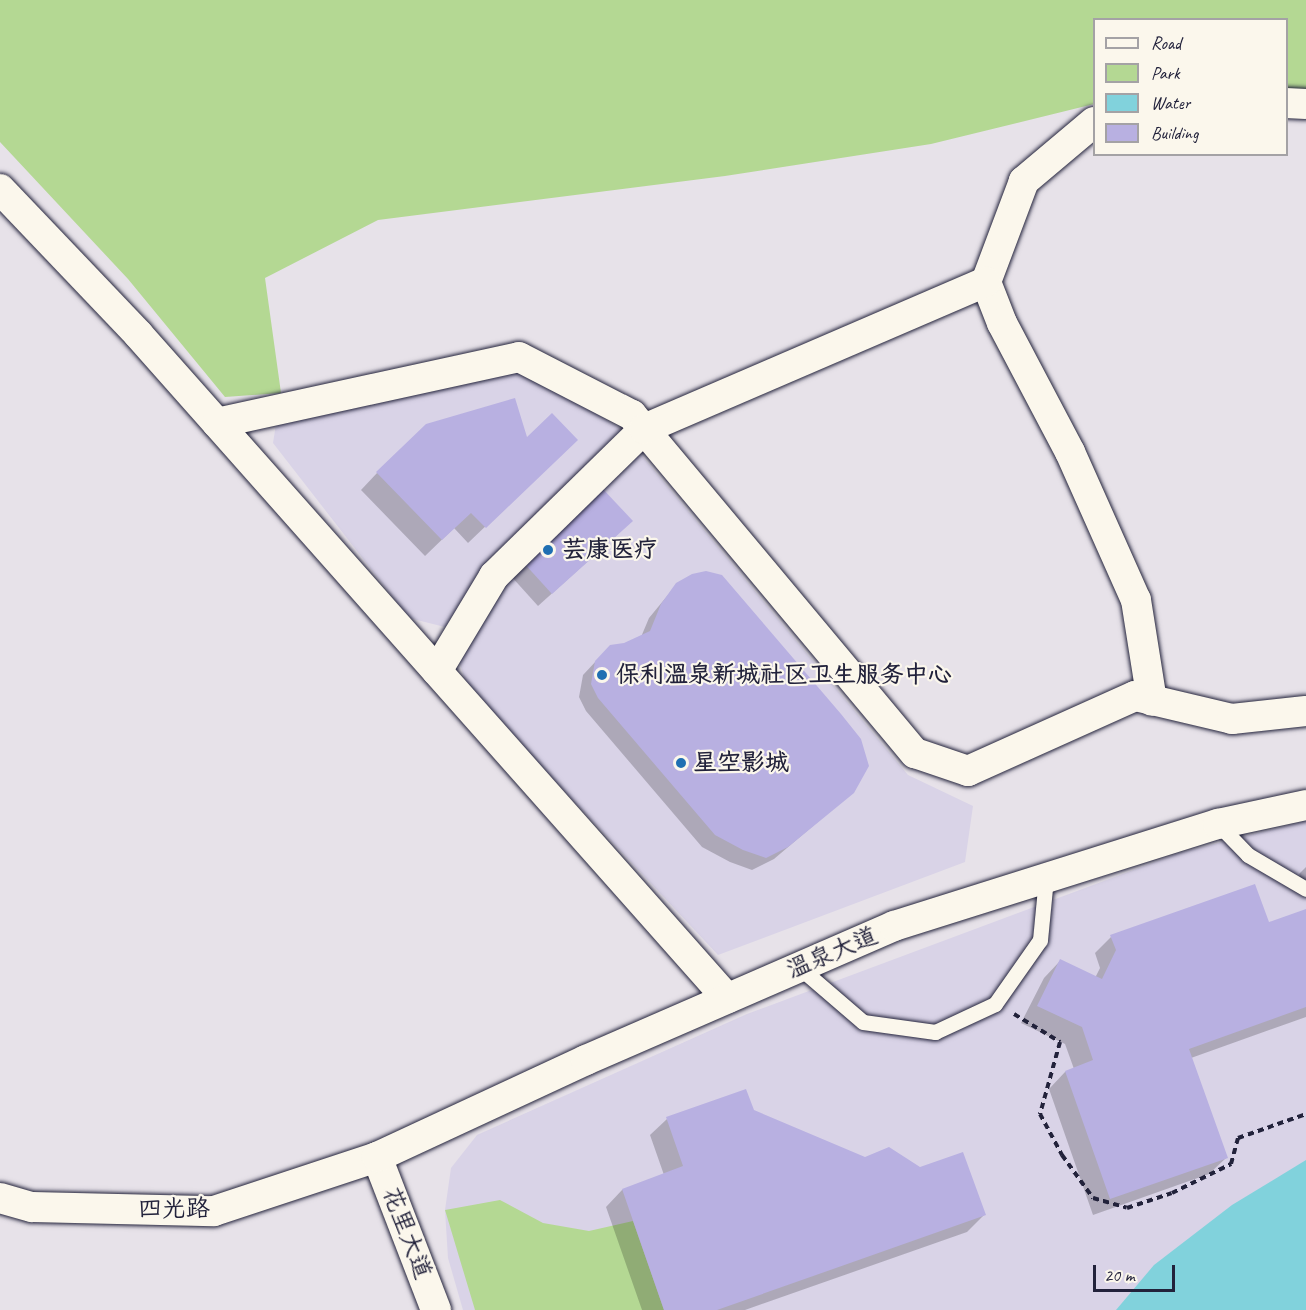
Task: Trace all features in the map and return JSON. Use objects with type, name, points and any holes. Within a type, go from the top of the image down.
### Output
[{"type":"street","points":[[1288,103],[1306,104]]},
{"type":"street","points":[[1093,124],[1024,181],[986,282],[1002,323],[1070,452],[1136,600],[1152,700]]},
{"type":"street","points":[[0,189],[138,334],[727,998]]},
{"type":"street","points":[[437,671],[494,576],[644,429],[986,282]]},
{"type":"street","points":[[217,423],[519,357],[632,415],[915,753],[968,771],[1135,696],[1232,719],[1306,711]]},
{"type":"street","name":"温泉大道","points":[[377,1157],[586,1060],[894,926],[1218,824],[1306,805]]},
{"type":"street","name":"四光路","points":[[0,1198],[32,1207],[214,1211],[377,1157]]},
{"type":"street","name":"花里大道","points":[[377,1157],[436,1310]]},
{"type":"lane","points":[[1218,824],[1248,855],[1306,889]]},
{"type":"lane","points":[[799,967],[863,1022],[936,1032],[995,1004],[1041,940],[1046,878]]},
{"type":"path","points":[[995,1004],[1060,1042],[1040,1114],[1062,1155],[1093,1198],[1127,1208],[1172,1193],[1231,1164],[1238,1138],[1306,1114]]},
{"type":"shaded area","points":[[498,354],[618,427],[908,775],[973,806],[965,862],[718,955],[467,687],[449,628],[409,618],[273,443],[281,393]]},
{"type":"shaded area","points":[[1306,821],[1306,1310],[463,1310],[448,1258],[445,1210],[451,1168],[477,1135],[747,1014],[1179,853]]},
{"type":"green space","points":[[0,0],[1306,0],[1306,105],[1288,101],[1288,18],[1093,18],[1093,104],[931,144],[725,176],[378,220],[265,278],[281,393],[225,397],[128,279],[0,142]]},
{"type":"green space","points":[[500,1200],[543,1223],[589,1231],[633,1221],[664,1310],[475,1310],[445,1210]]},
{"type":"water","points":[[1306,1160],[1306,1310],[1116,1310],[1154,1265],[1232,1205]]},
{"type":"building","points":[[515,398],[527,437],[552,413],[578,440],[486,528],[471,513],[442,540],[376,472],[426,424]]},
{"type":"building","points":[[602,488],[633,521],[552,594],[522,561]]},
{"type":"building","points":[[706,571],[722,575],[841,714],[861,739],[869,766],[854,793],[788,847],[766,858],[743,850],[715,835],[598,698],[591,684],[595,661],[610,645],[624,643],[650,631],[661,604],[676,583],[692,574]]},
{"type":"building","points":[[1255,884],[1269,922],[1306,909],[1306,1007],[1189,1049],[1228,1158],[1110,1199],[1065,1071],[1093,1060],[1082,1027],[1037,1006],[1060,959],[1102,979],[1116,950],[1110,935]]},
{"type":"building","points":[[746,1089],[754,1110],[865,1157],[889,1147],[920,1167],[963,1152],[986,1215],[717,1310],[664,1310],[622,1189],[683,1166],[666,1117]]},
{"type":"place","name":"芸康医疗","points":[[548,550]]},
{"type":"place","name":"保利温泉新城社区卫生服务中心","points":[[602,675]]},
{"type":"place","name":"星空影城","points":[[681,763]]}]
